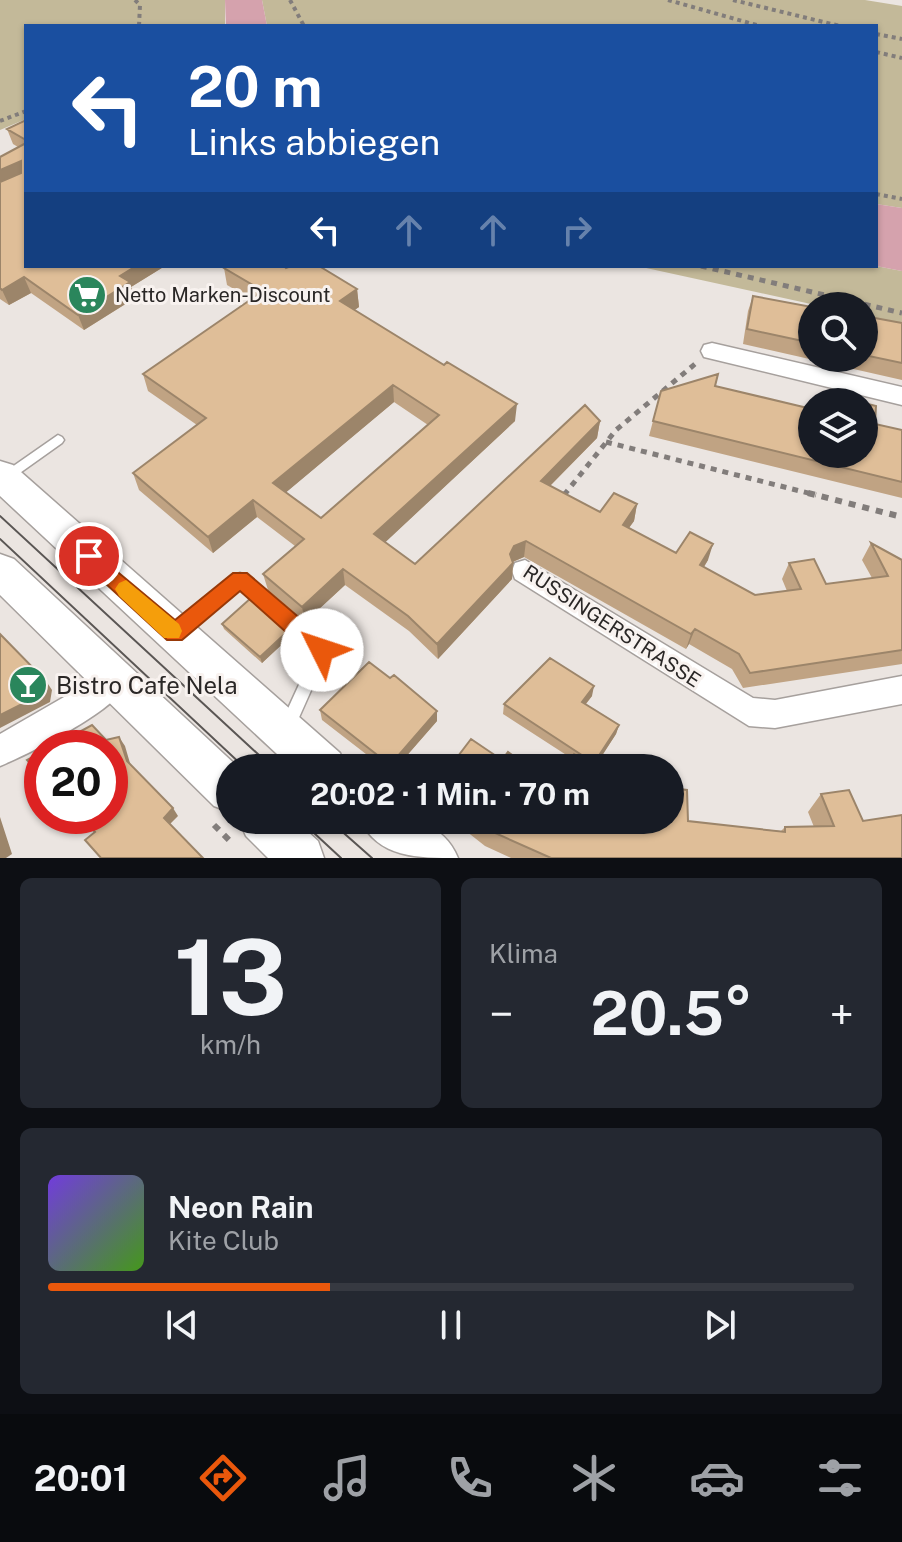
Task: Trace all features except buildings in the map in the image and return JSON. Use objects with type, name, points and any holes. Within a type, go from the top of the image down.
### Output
[{"type":"main road","points":[[2,477],[308,754]]},
{"type":"main road","points":[[0,570],[216,776]]},
{"type":"main road","points":[[276,834],[301,858]]},
{"type":"main road","points":[[402,834],[435,858]]},
{"type":"street","points":[[712,351],[902,396]]},
{"type":"street","name":"RUSSINGERSTRASSE","points":[[525,571],[749,712],[775,714],[902,690]]},
{"type":"street","points":[[0,751],[89,701],[116,680]]},
{"type":"lane","points":[[2,477],[58,440]]},
{"type":"lane","points":[[174,633],[240,579],[322,650],[285,733]]},
{"type":"path","points":[[135,0],[140,5],[139,24]]},
{"type":"path","points":[[290,0],[303,24]]},
{"type":"path","points":[[668,0],[753,24]]},
{"type":"path","points":[[733,0],[832,24]]},
{"type":"path","points":[[878,34],[902,39]]},
{"type":"path","points":[[878,52],[902,58]]},
{"type":"path","points":[[0,121],[24,112]]},
{"type":"path","points":[[878,194],[902,199]]},
{"type":"path","points":[[710,268],[902,313]]},
{"type":"path","points":[[560,501],[616,430],[712,351]]},
{"type":"path","points":[[606,442],[902,517]]},
{"type":"shaded area","points":[[0,0],[225,0],[225,24],[24,24],[24,120],[0,130]]},
{"type":"shaded area","points":[[225,0],[262,0],[267,24],[226,24]]},
{"type":"shaded area","points":[[262,0],[865,0],[902,6],[902,208],[878,204],[878,24],[267,24]]},
{"type":"shaded area","points":[[878,204],[902,208],[902,271],[878,266]]},
{"type":"shaded area","points":[[878,266],[902,271],[902,324],[878,319],[878,292],[798,292],[798,301],[646,268]]},
{"type":"tram line","points":[[0,516],[258,754]]},
{"type":"tram line","points":[[0,539],[230,754]]},
{"type":"tram line","points":[[315,834],[341,858]]},
{"type":"tram line","points":[[345,834],[372,858]]},
{"type":"slow traffic","points":[[126,589],[172,631]]},
{"type":"place","name":"Netto Marken-Discount","points":[[87,295]]},
{"type":"place","name":"Bistro Cafe Nela","points":[[28,685]]},
{"type":"route","points":[[89,556],[174,633],[240,579],[322,650]]}]
